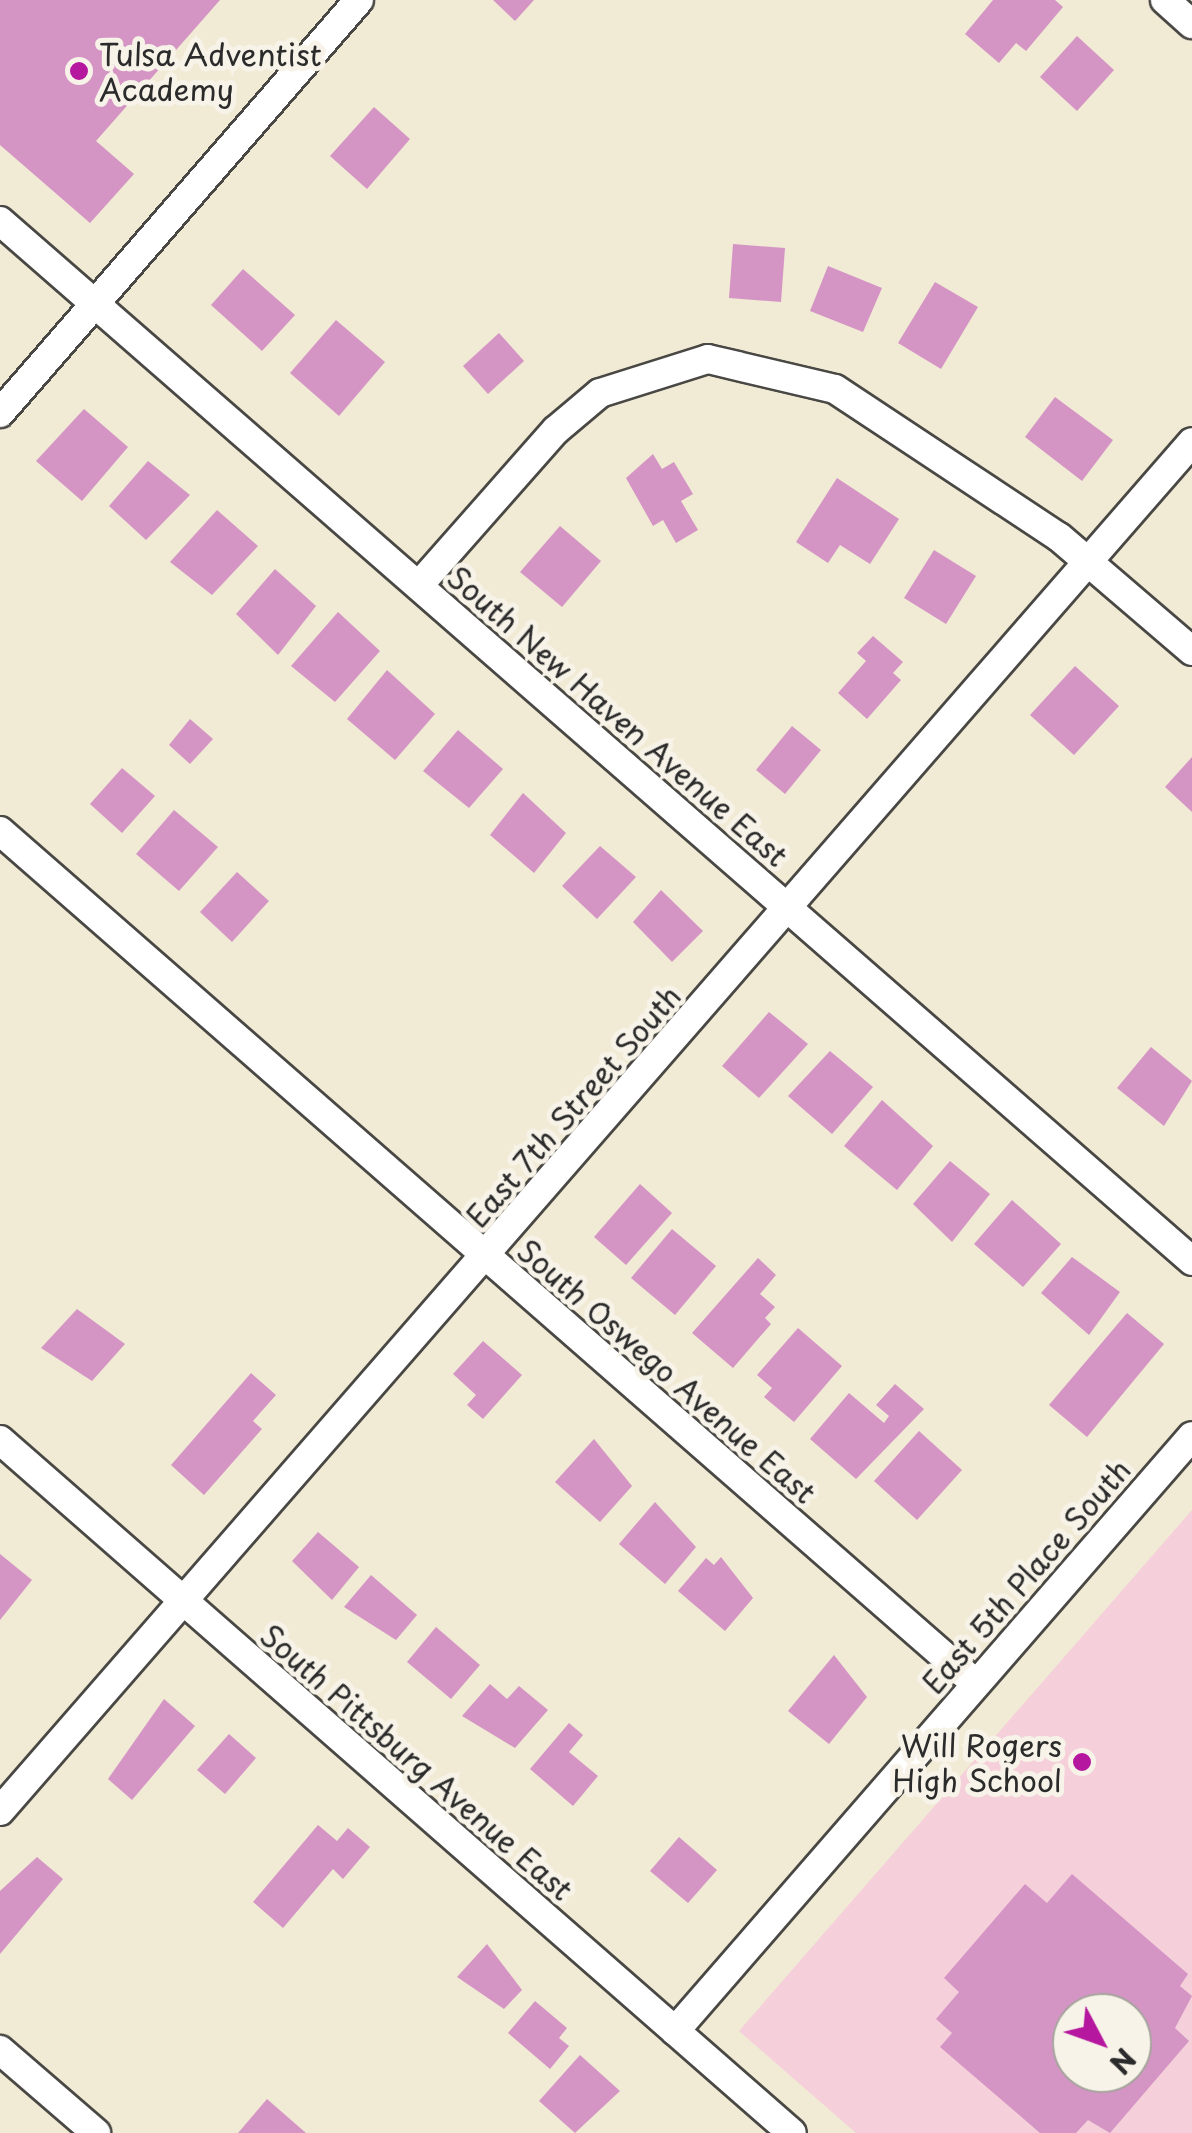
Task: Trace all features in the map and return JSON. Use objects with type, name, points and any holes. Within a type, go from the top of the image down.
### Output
[{"type":"street","points":[[0,413],[359,0]]},
{"type":"street","points":[[1165,0],[1192,24]]},
{"type":"street","name":"South New Haven Avenue East","points":[[0,221],[1192,1261]]},
{"type":"street","points":[[420,584],[556,430],[600,393],[708,359],[835,389],[1090,561],[1192,651]]},
{"type":"street","name":"East 7th Street South","points":[[0,1811],[789,910],[1192,442]]},
{"type":"street","name":"South Oswego Avenue East","points":[[0,831],[975,1683]]},
{"type":"street","name":"East 5th Place South","points":[[675,2031],[1192,1436]]},
{"type":"street","name":"South Pittsburg Avenue East","points":[[0,1440],[792,2133]]},
{"type":"street","points":[[0,2050],[96,2133]]},
{"type":"shaded area","name":"Will Rogers High School","points":[[1192,1510],[1192,2133],[856,2133],[739,2031]]},
{"type":"building","name":"Tulsa Adventist Academy","points":[[0,0],[220,0],[96,141],[134,174],[90,223],[0,145]]},
{"type":"building","points":[[493,0],[534,0],[515,21]]},
{"type":"building","points":[[993,0],[1055,0],[1063,7],[1026,51],[1016,43],[999,63],[965,34]]},
{"type":"building","points":[[1077,36],[1114,70],[1077,111],[1040,77]]},
{"type":"building","points":[[374,107],[410,139],[367,189],[330,156]]},
{"type":"building","points":[[733,244],[785,248],[781,302],[729,298]]},
{"type":"building","points":[[828,266],[882,288],[863,332],[810,311]]},
{"type":"building","points":[[243,269],[295,315],[262,351],[211,305]]},
{"type":"building","points":[[935,282],[978,307],[941,369],[898,343]]},
{"type":"building","points":[[336,320],[385,362],[339,416],[290,373]]},
{"type":"building","points":[[499,333],[524,361],[488,394],[463,366]]},
{"type":"building","points":[[1055,397],[1113,440],[1082,481],[1025,437]]},
{"type":"building","points":[[84,409],[128,447],[82,501],[36,461]]},
{"type":"building","points":[[653,454],[662,469],[674,462],[693,494],[681,501],[698,530],[676,543],[663,520],[653,526],[626,478]]},
{"type":"building","points":[[148,461],[190,495],[146,540],[109,506]]},
{"type":"building","points":[[837,478],[899,519],[870,564],[840,545],[828,563],[796,542]]},
{"type":"building","points":[[217,510],[258,546],[212,595],[170,562]]},
{"type":"building","points":[[560,526],[601,561],[562,607],[520,572]]},
{"type":"building","points":[[934,550],[976,576],[946,624],[904,598]]},
{"type":"building","points":[[275,569],[316,606],[278,655],[236,614]]},
{"type":"building","points":[[338,612],[380,651],[335,702],[291,666]]},
{"type":"building","points":[[873,636],[903,662],[893,673],[901,680],[867,719],[838,693],[866,661],[857,653]]},
{"type":"building","points":[[1075,666],[1119,706],[1074,755],[1030,715]]},
{"type":"building","points":[[387,670],[435,714],[395,760],[347,719]]},
{"type":"building","points":[[190,719],[213,739],[190,764],[169,745]]},
{"type":"building","points":[[792,726],[821,750],[785,794],[756,770]]},
{"type":"building","points":[[458,730],[503,769],[469,808],[423,771]]},
{"type":"building","points":[[1192,757],[1192,812],[1165,787]]},
{"type":"building","points":[[122,768],[155,796],[122,833],[90,804]]},
{"type":"building","points":[[523,793],[566,833],[534,873],[490,835]]},
{"type":"building","points":[[174,810],[218,847],[179,891],[136,854]]},
{"type":"building","points":[[600,846],[636,877],[597,919],[562,886]]},
{"type":"building","points":[[237,872],[269,901],[232,942],[200,912]]},
{"type":"building","points":[[661,890],[703,931],[672,962],[633,922]]},
{"type":"building","points":[[769,1012],[808,1044],[759,1098],[722,1066]]},
{"type":"building","points":[[1151,1047],[1192,1081],[1164,1126],[1117,1088]]},
{"type":"building","points":[[830,1051],[873,1087],[832,1134],[788,1096]]},
{"type":"building","points":[[882,1100],[933,1146],[897,1190],[844,1146]]},
{"type":"building","points":[[950,1161],[990,1194],[952,1242],[913,1204]]},
{"type":"building","points":[[640,1184],[672,1213],[626,1265],[594,1237]]},
{"type":"building","points":[[1012,1200],[1061,1244],[1023,1287],[974,1244]]},
{"type":"building","points":[[672,1229],[716,1266],[675,1315],[631,1278]]},
{"type":"building","points":[[1072,1257],[1120,1292],[1089,1335],[1041,1293]]},
{"type":"building","points":[[758,1258],[776,1275],[760,1294],[775,1307],[765,1318],[771,1324],[733,1368],[692,1333]]},
{"type":"building","points":[[77,1309],[125,1344],[92,1381],[41,1348]]},
{"type":"building","points":[[1127,1313],[1164,1344],[1087,1437],[1049,1405]]},
{"type":"building","points":[[798,1328],[842,1366],[794,1422],[764,1397],[772,1388],[757,1375]]},
{"type":"building","points":[[483,1341],[522,1375],[483,1419],[467,1405],[476,1395],[453,1374]]},
{"type":"building","points":[[251,1373],[276,1395],[253,1421],[262,1429],[204,1495],[171,1465]]},
{"type":"building","points":[[895,1384],[924,1409],[856,1479],[810,1439],[849,1393],[884,1423],[889,1416],[876,1405]]},
{"type":"building","points":[[919,1431],[962,1470],[917,1520],[874,1481]]},
{"type":"building","points":[[594,1439],[632,1486],[600,1522],[555,1482]]},
{"type":"building","points":[[655,1502],[696,1547],[665,1584],[619,1544]]},
{"type":"building","points":[[318,1532],[359,1567],[332,1600],[292,1561]]},
{"type":"building","points":[[0,1554],[32,1580],[0,1620]]},
{"type":"building","points":[[721,1557],[753,1598],[725,1631],[678,1591],[706,1558],[714,1565]]},
{"type":"building","points":[[371,1575],[417,1615],[396,1640],[344,1607]]},
{"type":"building","points":[[436,1627],[480,1665],[451,1699],[407,1662]]},
{"type":"building","points":[[834,1655],[867,1697],[829,1744],[788,1711]]},
{"type":"building","points":[[490,1684],[507,1699],[519,1686],[548,1710],[515,1748],[462,1716]]},
{"type":"building","points":[[164,1699],[195,1726],[132,1800],[108,1779]]},
{"type":"building","points":[[569,1723],[583,1735],[569,1752],[598,1776],[573,1806],[530,1769]]},
{"type":"building","points":[[229,1734],[256,1758],[225,1794],[197,1770]]},
{"type":"building","points":[[318,1825],[337,1841],[348,1828],[370,1847],[343,1879],[333,1869],[283,1928],[253,1902]]},
{"type":"building","points":[[679,1837],[717,1870],[688,1903],[650,1871]]},
{"type":"building","points":[[37,1857],[63,1879],[0,1954],[0,1891]]},
{"type":"building","points":[[1072,1874],[1188,1974],[1180,1986],[1192,1996],[1175,2028],[1189,2041],[1152,2084],[1152,1993],[1052,1993],[1052,2093],[1144,2093],[1110,2133],[1088,2120],[1076,2133],[1040,2133],[940,2047],[952,2033],[936,2019],[959,1992],[944,1978],[1025,1884],[1047,1903]]},
{"type":"building","points":[[487,1944],[522,1990],[504,2009],[457,1977]]},
{"type":"building","points":[[535,2001],[567,2028],[559,2038],[569,2046],[550,2069],[508,2033]]},
{"type":"building","points":[[580,2055],[620,2091],[575,2133],[539,2101]]},
{"type":"building","points":[[267,2099],[306,2133],[238,2133]]},
{"type":"place","name":"Tulsa Adventist Academy","points":[[79,71]]},
{"type":"place","name":"Will Rogers High School","points":[[1082,1762]]}]
